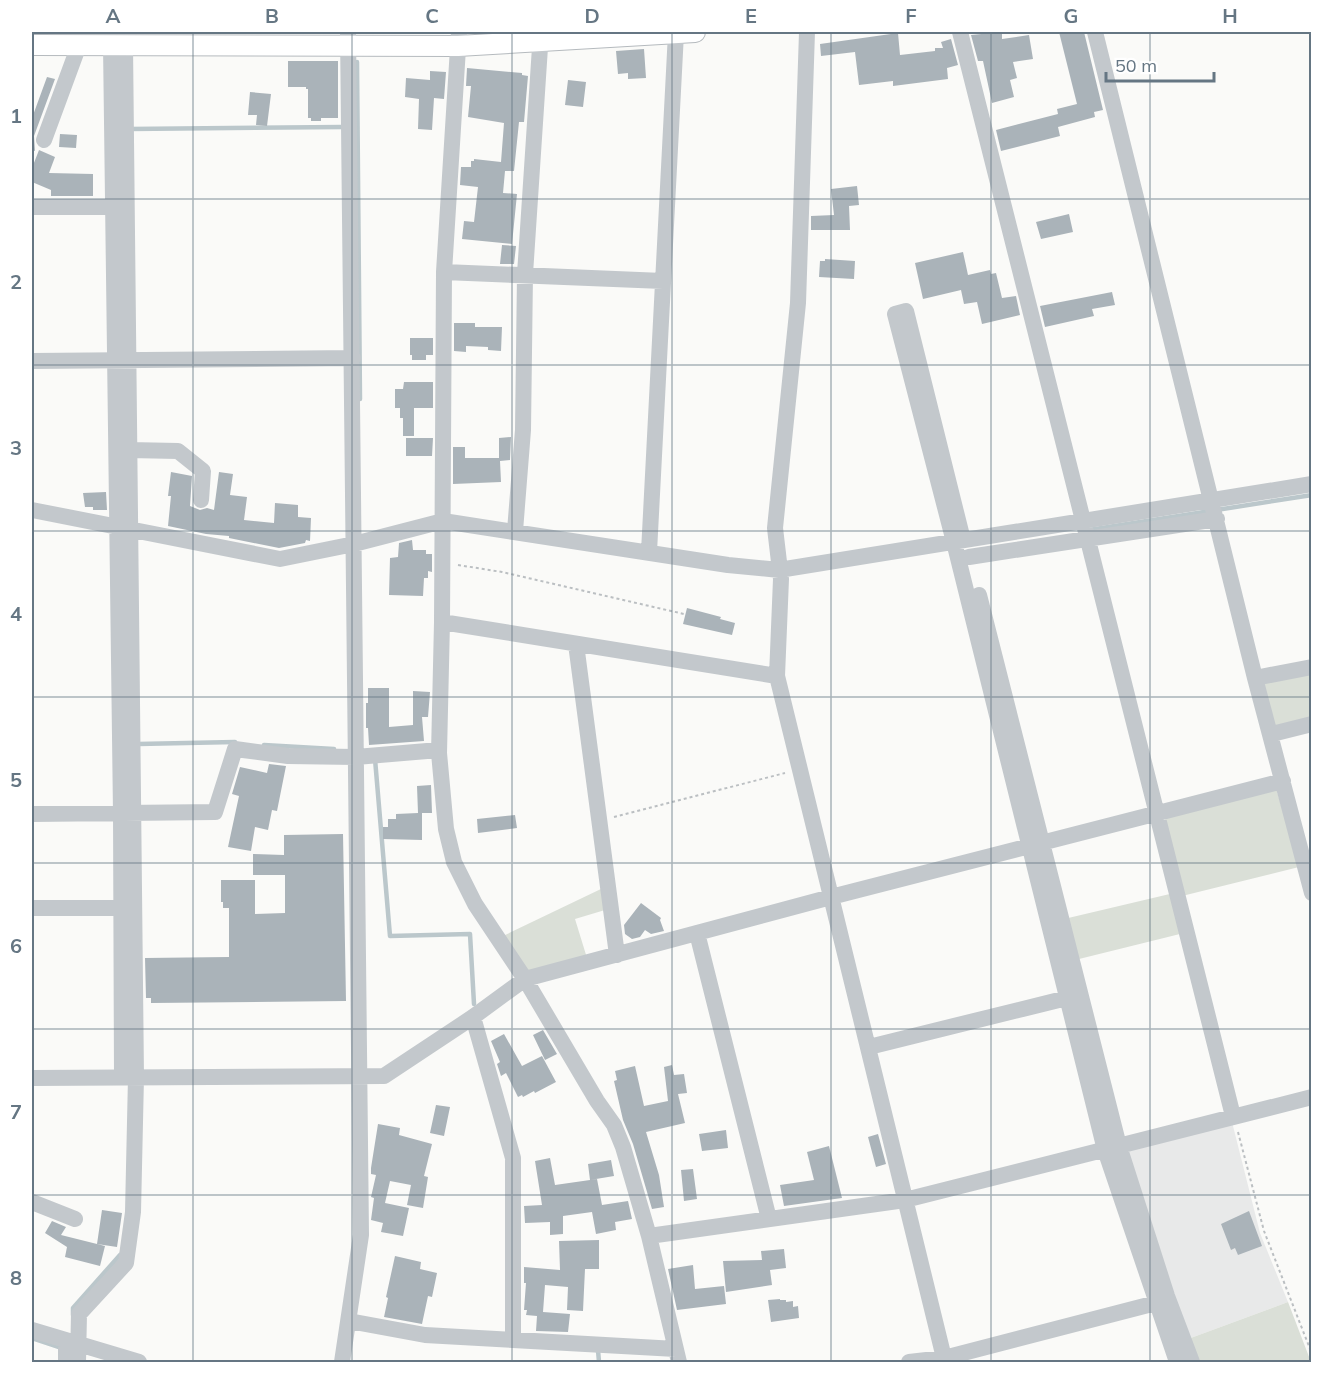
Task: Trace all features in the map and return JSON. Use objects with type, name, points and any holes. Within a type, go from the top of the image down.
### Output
[{"type":"main road","points":[[32,45],[116,42],[458,39],[685,32]]},
{"type":"street","points":[[649,552],[663,281],[685,32]]},
{"type":"street","points":[[807,32],[798,303],[775,528],[781,579],[777,676],[944,1360]]},
{"type":"street","points":[[960,32],[1233,1116]]},
{"type":"street","points":[[1095,32],[1255,678],[1272,734],[1311,893]]},
{"type":"street","points":[[514,531],[523,430],[525,274],[540,36]]},
{"type":"street","points":[[342,1362],[361,1235],[349,39]]},
{"type":"street","points":[[349,1321],[425,1335],[513,1340],[678,1356],[649,1236],[623,1147],[614,1125],[597,1101],[525,980],[475,904],[454,862],[446,829],[439,750],[444,272],[458,39]]},
{"type":"street","points":[[66,1362],[79,1314],[126,1263],[133,1212],[129,1077],[122,361],[116,42]]},
{"type":"street","points":[[44,140],[79,45]]},
{"type":"street","points":[[32,207],[120,207]]},
{"type":"street","points":[[444,272],[663,281]]},
{"type":"street","points":[[964,546],[895,314],[906,311],[964,546],[1036,845],[1112,1148],[1192,1362]]},
{"type":"street","points":[[32,362],[353,358]]},
{"type":"street","points":[[122,361],[129,450],[124,528]]},
{"type":"street","points":[[129,450],[178,451],[203,471],[201,500]]},
{"type":"street","points":[[32,510],[280,560],[443,521],[728,565],[779,570],[1085,530],[1215,510],[1311,484]]},
{"type":"street","points":[[442,622],[777,676]]},
{"type":"street","points":[[576,644],[617,955]]},
{"type":"street","points":[[1255,678],[1311,666]]},
{"type":"street","points":[[1272,734],[1311,724]]},
{"type":"street","points":[[32,814],[215,812],[235,749],[288,756],[356,757],[439,750]]},
{"type":"street","points":[[32,1077],[384,1076],[525,980],[831,897],[1283,781]]},
{"type":"street","points":[[1036,845],[1067,998],[1156,1303],[1177,1362]]},
{"type":"street","points":[[32,908],[127,908]]},
{"type":"street","points":[[697,933],[769,1219]]},
{"type":"street","points":[[869,1047],[1067,998]]},
{"type":"street","points":[[473,1017],[513,1158],[513,1340]]},
{"type":"street","points":[[649,1236],[905,1200],[1311,1097]]},
{"type":"street","points":[[32,1202],[75,1219]]},
{"type":"street","points":[[909,1362],[944,1360],[1156,1303]]},
{"type":"street","points":[[32,1330],[139,1362]]},
{"type":"street","points":[[72,1342],[78,1362]]},
{"type":"path","points":[[442,562],[502,572],[684,614]]},
{"type":"path","points":[[599,820],[800,769]]},
{"type":"path","points":[[1233,1116],[1264,1231],[1311,1354]]},
{"type":"shaded area","points":[[1311,670],[1311,721],[1273,727],[1263,683]]},
{"type":"shaded area","points":[[1276,788],[1299,867],[1182,896],[1164,822],[1167,816]]},
{"type":"shaded area","points":[[603,888],[605,910],[575,919],[587,958],[527,971],[503,936]]},
{"type":"shaded area","points":[[1174,893],[1184,933],[1075,960],[1064,919]]},
{"type":"shaded area","points":[[1232,1122],[1260,1233],[1288,1302],[1188,1339],[1124,1151]]},
{"type":"shaded area","points":[[1288,1302],[1311,1362],[1197,1362],[1188,1339]]},
{"type":"building","points":[[1002,32],[1002,39],[1029,35],[1033,59],[1013,62],[1017,78],[1010,80],[1014,97],[992,103],[983,61],[978,61],[971,35]]},
{"type":"building","points":[[1059,32],[1084,32],[1103,110],[1094,112],[1095,117],[1058,127],[1060,136],[1001,151],[996,130],[1058,114],[1057,109],[1077,104]]},
{"type":"building","points":[[898,33],[900,55],[935,51],[935,48],[943,48],[941,42],[951,39],[958,65],[947,68],[948,79],[893,86],[893,81],[859,85],[855,52],[821,56],[820,44]]},
{"type":"building","points":[[644,49],[646,78],[628,79],[628,73],[618,74],[616,51]]},
{"type":"building","points":[[288,61],[338,61],[338,118],[321,118],[321,121],[311,121],[311,118],[308,118],[308,89],[288,87]]},
{"type":"building","points":[[467,68],[522,73],[528,76],[524,122],[519,122],[514,171],[505,171],[503,193],[517,194],[512,244],[462,239],[464,221],[474,222],[478,187],[460,185],[461,167],[471,167],[471,161],[474,159],[501,162],[504,123],[468,117],[471,86],[466,86]]},
{"type":"building","points":[[430,71],[446,72],[444,99],[434,98],[432,130],[418,129],[419,99],[405,97],[406,78],[430,80]]},
{"type":"building","points":[[47,77],[55,79],[34,136],[35,151],[32,150],[32,118]]},
{"type":"building","points":[[568,80],[586,82],[583,107],[565,105]]},
{"type":"building","points":[[250,92],[271,94],[267,126],[256,125],[257,115],[248,115]]},
{"type":"building","points":[[60,134],[77,135],[76,148],[59,147]]},
{"type":"building","points":[[39,150],[55,157],[49,173],[93,174],[93,196],[51,196],[51,190],[32,182],[32,168]]},
{"type":"building","points":[[857,186],[859,205],[849,206],[850,230],[811,230],[811,216],[834,215],[831,189]]},
{"type":"building","points":[[1069,214],[1073,232],[1041,239],[1036,222]]},
{"type":"building","points":[[502,245],[516,246],[514,264],[500,264]]},
{"type":"building","points":[[963,252],[968,275],[990,270],[991,274],[996,273],[1002,298],[1016,296],[1020,315],[982,324],[977,302],[964,304],[961,290],[923,299],[915,263]]},
{"type":"building","points":[[825,259],[855,261],[854,279],[819,277],[820,261],[825,261]]},
{"type":"building","points":[[1112,292],[1115,305],[1092,309],[1094,316],[1045,327],[1040,306]]},
{"type":"building","points":[[454,323],[475,323],[475,327],[502,327],[501,351],[488,350],[488,347],[466,346],[466,352],[454,351]]},
{"type":"building","points":[[410,338],[433,338],[433,355],[426,355],[426,360],[412,360]]},
{"type":"building","points":[[404,382],[433,382],[433,408],[414,408],[414,436],[403,436],[403,418],[400,418],[400,408],[395,408],[395,389],[403,389]]},
{"type":"building","points":[[511,437],[510,460],[500,461],[501,482],[453,484],[453,447],[465,447],[465,458],[499,458],[499,438]]},
{"type":"building","points":[[406,438],[433,438],[432,456],[406,456]]},
{"type":"building","points":[[171,472],[192,476],[190,506],[200,510],[207,508],[214,510],[219,472],[233,474],[230,495],[247,497],[244,520],[274,523],[275,503],[298,505],[298,517],[311,518],[310,541],[306,540],[305,543],[279,548],[229,538],[229,536],[168,526]]},
{"type":"building","points":[[106,492],[107,510],[93,510],[93,507],[85,507],[83,493]]},
{"type":"building","points":[[412,540],[413,550],[426,550],[426,554],[432,554],[432,572],[428,571],[428,578],[424,578],[423,596],[389,595],[390,558],[398,557],[399,543]]},
{"type":"building","points":[[687,608],[735,623],[732,635],[683,624]]},
{"type":"building","points":[[368,688],[389,688],[389,727],[413,725],[413,691],[430,692],[428,717],[422,717],[424,741],[369,745],[368,728],[366,728]]},
{"type":"building","points":[[269,764],[286,766],[277,811],[272,810],[268,830],[255,827],[251,851],[228,847],[239,796],[232,794],[240,767],[267,773]]},
{"type":"building","points":[[431,785],[432,813],[422,813],[422,840],[383,839],[383,827],[388,827],[388,819],[396,819],[396,814],[418,813],[417,786]]},
{"type":"building","points":[[515,815],[517,828],[478,833],[477,819]]},
{"type":"building","points":[[343,834],[346,1001],[151,1003],[151,998],[146,998],[145,958],[229,957],[229,908],[223,908],[223,902],[221,902],[221,880],[255,880],[255,914],[285,913],[285,875],[253,875],[253,854],[284,855],[284,835]]},
{"type":"building","points":[[641,903],[661,918],[664,931],[651,934],[645,930],[640,937],[632,939],[625,934],[624,925]]},
{"type":"building","points":[[543,1030],[557,1054],[545,1060],[533,1035]]},
{"type":"building","points":[[504,1034],[522,1066],[542,1056],[556,1082],[535,1093],[534,1091],[518,1097],[506,1073],[501,1076],[497,1064],[500,1062],[491,1041]]},
{"type":"building","points":[[672,1065],[674,1075],[684,1074],[687,1093],[678,1094],[685,1123],[646,1132],[659,1175],[664,1207],[652,1209],[633,1144],[623,1120],[614,1081],[617,1080],[615,1071],[635,1066],[644,1106],[668,1101],[664,1067]]},
{"type":"building","points":[[436,1105],[450,1107],[444,1136],[430,1133]]},
{"type":"building","points":[[378,1124],[400,1128],[399,1135],[432,1144],[424,1176],[428,1177],[423,1208],[407,1205],[411,1185],[390,1181],[385,1203],[409,1208],[403,1236],[381,1232],[383,1223],[371,1220],[374,1198],[371,1197],[376,1175],[371,1174],[371,1168]]},
{"type":"building","points":[[726,1130],[728,1148],[702,1151],[699,1134]]},
{"type":"building","points":[[878,1134],[886,1164],[876,1167],[868,1137]]},
{"type":"building","points":[[829,1146],[842,1198],[784,1206],[780,1185],[814,1180],[807,1152]]},
{"type":"building","points":[[550,1158],[555,1185],[597,1179],[602,1205],[628,1201],[632,1219],[615,1222],[616,1230],[596,1234],[592,1212],[563,1216],[563,1234],[550,1235],[550,1222],[525,1223],[524,1206],[542,1205],[535,1161]]},
{"type":"building","points":[[611,1160],[614,1176],[590,1180],[588,1164]]},
{"type":"building","points":[[693,1169],[697,1199],[684,1201],[681,1170]]},
{"type":"building","points":[[102,1210],[122,1213],[117,1247],[97,1244]]},
{"type":"building","points":[[1249,1211],[1262,1246],[1238,1255],[1235,1248],[1231,1250],[1221,1224]]},
{"type":"building","points":[[52,1221],[66,1227],[61,1235],[105,1246],[100,1266],[65,1257],[67,1247],[45,1233]]},
{"type":"building","points":[[599,1240],[599,1269],[585,1269],[583,1311],[567,1310],[568,1287],[545,1285],[543,1312],[570,1314],[568,1332],[536,1331],[537,1316],[526,1315],[527,1310],[524,1310],[526,1283],[524,1283],[524,1267],[560,1270],[559,1241]]},
{"type":"building","points":[[784,1249],[786,1268],[770,1270],[772,1285],[726,1292],[723,1261],[762,1260],[761,1251]]},
{"type":"building","points":[[395,1256],[421,1262],[420,1269],[437,1273],[432,1297],[428,1296],[422,1324],[384,1317]]},
{"type":"building","points":[[693,1265],[695,1289],[724,1286],[726,1304],[677,1310],[668,1269]]},
{"type":"building","points":[[780,1299],[786,1302],[793,1301],[793,1307],[798,1306],[799,1318],[771,1322],[768,1300]]},
{"type":"waterway","points":[[357,62],[360,399]]},
{"type":"waterway","points":[[129,129],[342,127]]},
{"type":"waterway","points":[[1089,530],[1312,495]]},
{"type":"waterway","points":[[138,744],[235,742]]},
{"type":"waterway","points":[[264,745],[334,749]]},
{"type":"waterway","points":[[375,759],[390,936],[470,934],[474,1004]]},
{"type":"waterway","points":[[73,1315],[73,1308],[120,1255]]},
{"type":"waterway","points":[[32,1338],[62,1348]]},
{"type":"waterway","points":[[596,1350],[598,1350],[599,1362]]}]
